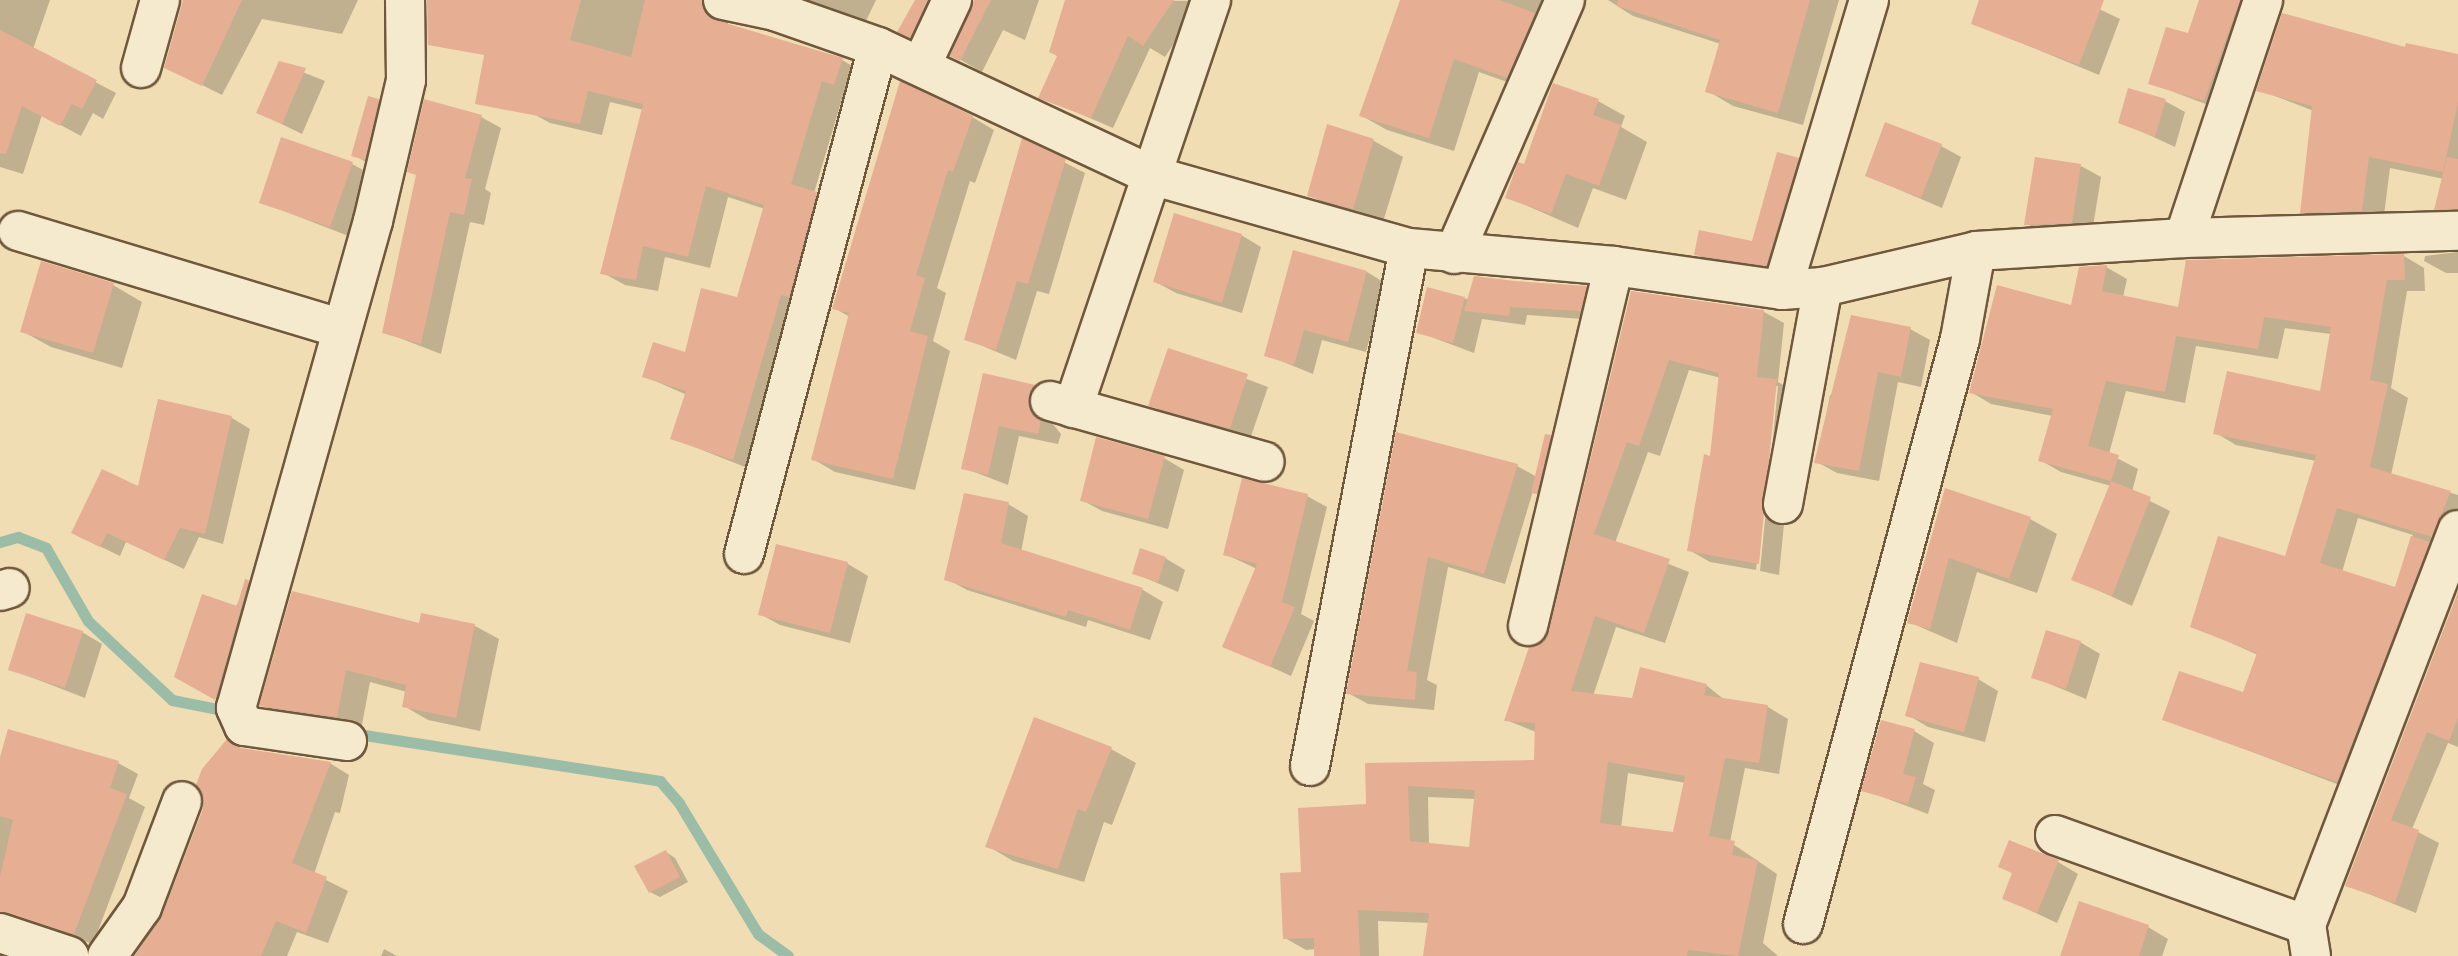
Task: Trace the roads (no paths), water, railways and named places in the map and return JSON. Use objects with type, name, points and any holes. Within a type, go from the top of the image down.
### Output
[{"type":"street","points":[[141,68],[160,0]]},
{"type":"street","points":[[347,741],[244,726],[236,708],[342,329],[406,80],[405,0]]},
{"type":"street","points":[[723,0],[775,11],[878,47],[1154,176],[1409,248],[1454,254],[1614,266],[1782,290],[1823,287],[1976,251],[2184,238],[2458,231]]},
{"type":"street","points":[[921,66],[952,0]]},
{"type":"street","points":[[1211,0],[1154,176],[1062,404],[1265,462]]},
{"type":"street","points":[[1454,254],[1565,0]]},
{"type":"street","points":[[1782,290],[1869,0]]},
{"type":"street","points":[[2184,238],[2263,0]]},
{"type":"street","points":[[744,554],[878,47]]},
{"type":"street","points":[[18,231],[342,329]]},
{"type":"street","points":[[1310,766],[1409,248]]},
{"type":"street","points":[[1803,924],[1960,339],[1976,251]]},
{"type":"street","points":[[1528,626],[1614,266]]},
{"type":"street","points":[[1783,504],[1823,287]]},
{"type":"street","points":[[2055,835],[2308,941],[2458,530]]},
{"type":"street","points":[[107,956],[142,907],[182,801]]},
{"type":"street","points":[[0,933],[69,956]]},
{"type":"waterway","points":[[0,542],[18,537],[46,548],[88,621],[172,700],[232,712]]},
{"type":"waterway","points":[[351,733],[660,781],[679,803],[758,934],[788,956]]}]
